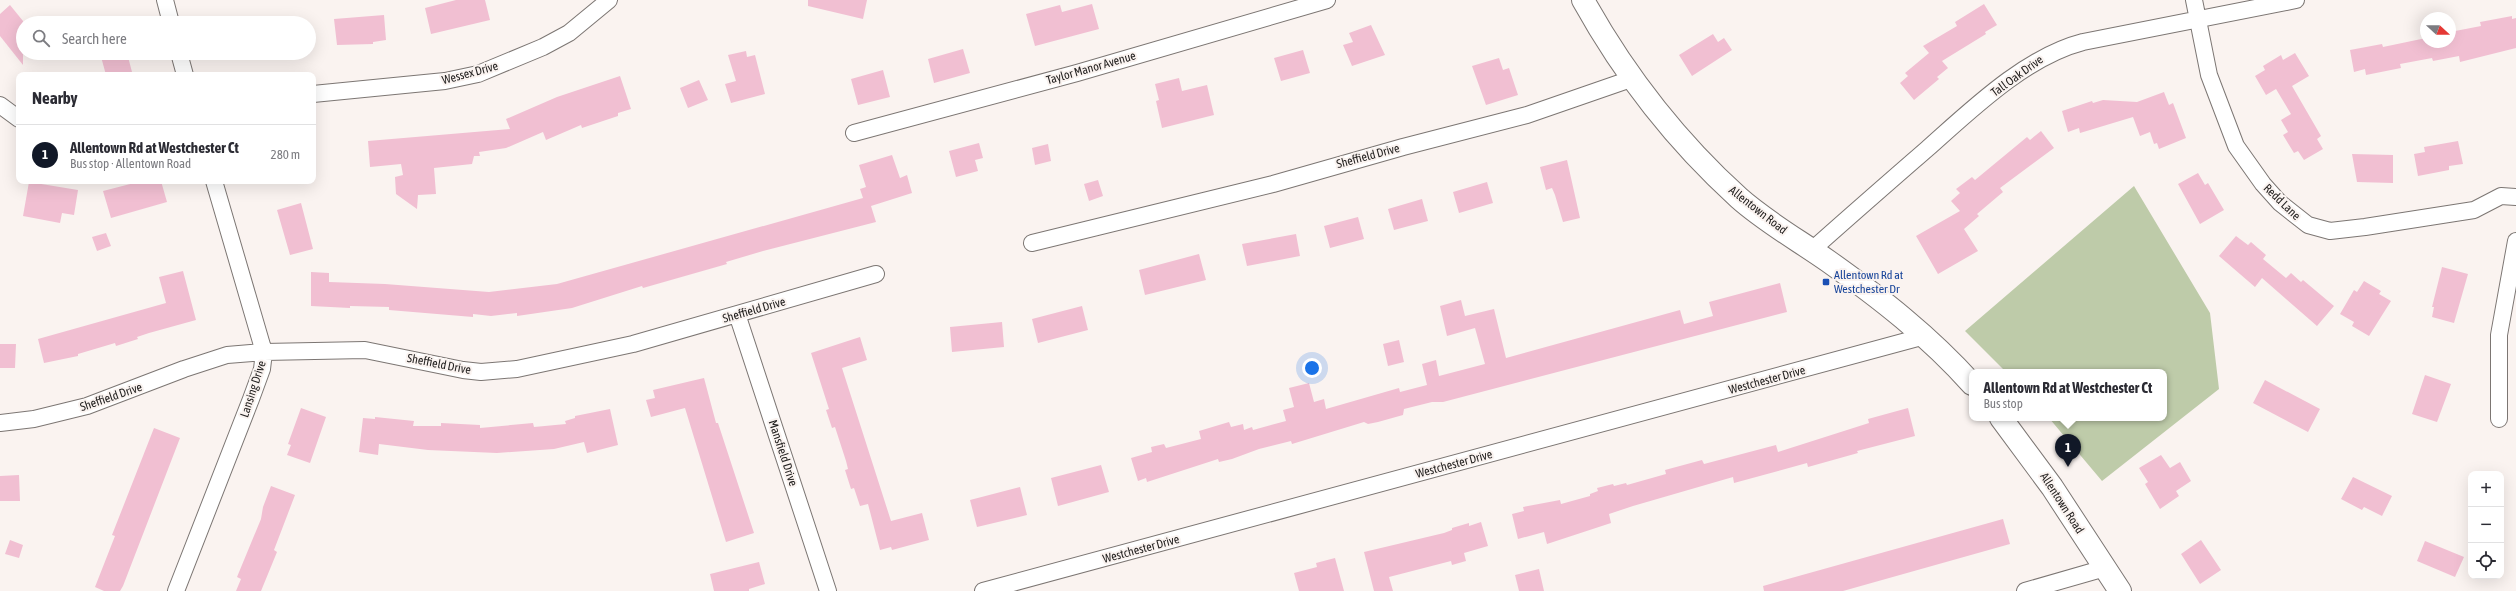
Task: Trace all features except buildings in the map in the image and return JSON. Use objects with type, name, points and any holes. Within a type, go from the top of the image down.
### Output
[{"type":"main road","name":"Allentown Road","points":[[1583,0],[1632,79],[1695,155],[1740,198],[1886,302],[1925,336],[1969,381]]},
{"type":"main road","name":"Allentown Road","points":[[2003,421],[2052,487],[2120,591]]},
{"type":"street","points":[[165,0],[169,16]]},
{"type":"street","name":"Wessex Drive","points":[[316,94],[445,81],[478,74],[519,58],[569,34],[608,0]]},
{"type":"street","name":"Taylor Manor Avenue","points":[[854,133],[1069,75],[1327,0]]},
{"type":"street","name":"Redd Lane","points":[[2194,0],[2202,50],[2209,75],[2236,146],[2276,198],[2295,217],[2308,225],[2330,231],[2365,227],[2474,210],[2500,196],[2516,197]]},
{"type":"street","name":"Tall Oak Drive","points":[[1812,250],[1957,122],[2041,58],[2054,51],[2083,42],[2198,18],[2296,0]]},
{"type":"street","points":[[181,60],[184,72]]},
{"type":"street","name":"Sheffield Drive","points":[[1032,243],[1103,227],[1527,115],[1632,79]]},
{"type":"street","points":[[0,105],[16,117]]},
{"type":"street","name":"Lansing Drive","points":[[176,591],[262,369],[264,352],[215,184]]},
{"type":"street","points":[[2499,419],[2499,335],[2516,241]]},
{"type":"street","name":"Sheffield Drive","points":[[0,423],[34,419],[87,406],[200,363],[227,355],[264,352],[365,350],[463,370],[481,372],[517,369],[633,344],[876,274]]},
{"type":"street","name":"Mansfield Drive","points":[[737,314],[828,591]]},
{"type":"street","name":"Westchester Drive","points":[[983,591],[1925,336]]},
{"type":"street","points":[[2025,591],[2105,568]]},
{"type":"green space","points":[[2134,186],[2210,313],[2219,389],[2102,481],[2052,421],[2167,421],[2167,369],[2003,369],[1965,331]]},
{"type":"place","name":"Allentown Rd at Westchester Dr","points":[[1826,282]]},
{"type":"place","name":"Allentown Rd at Westchester Ct","points":[[2068,467]]}]
